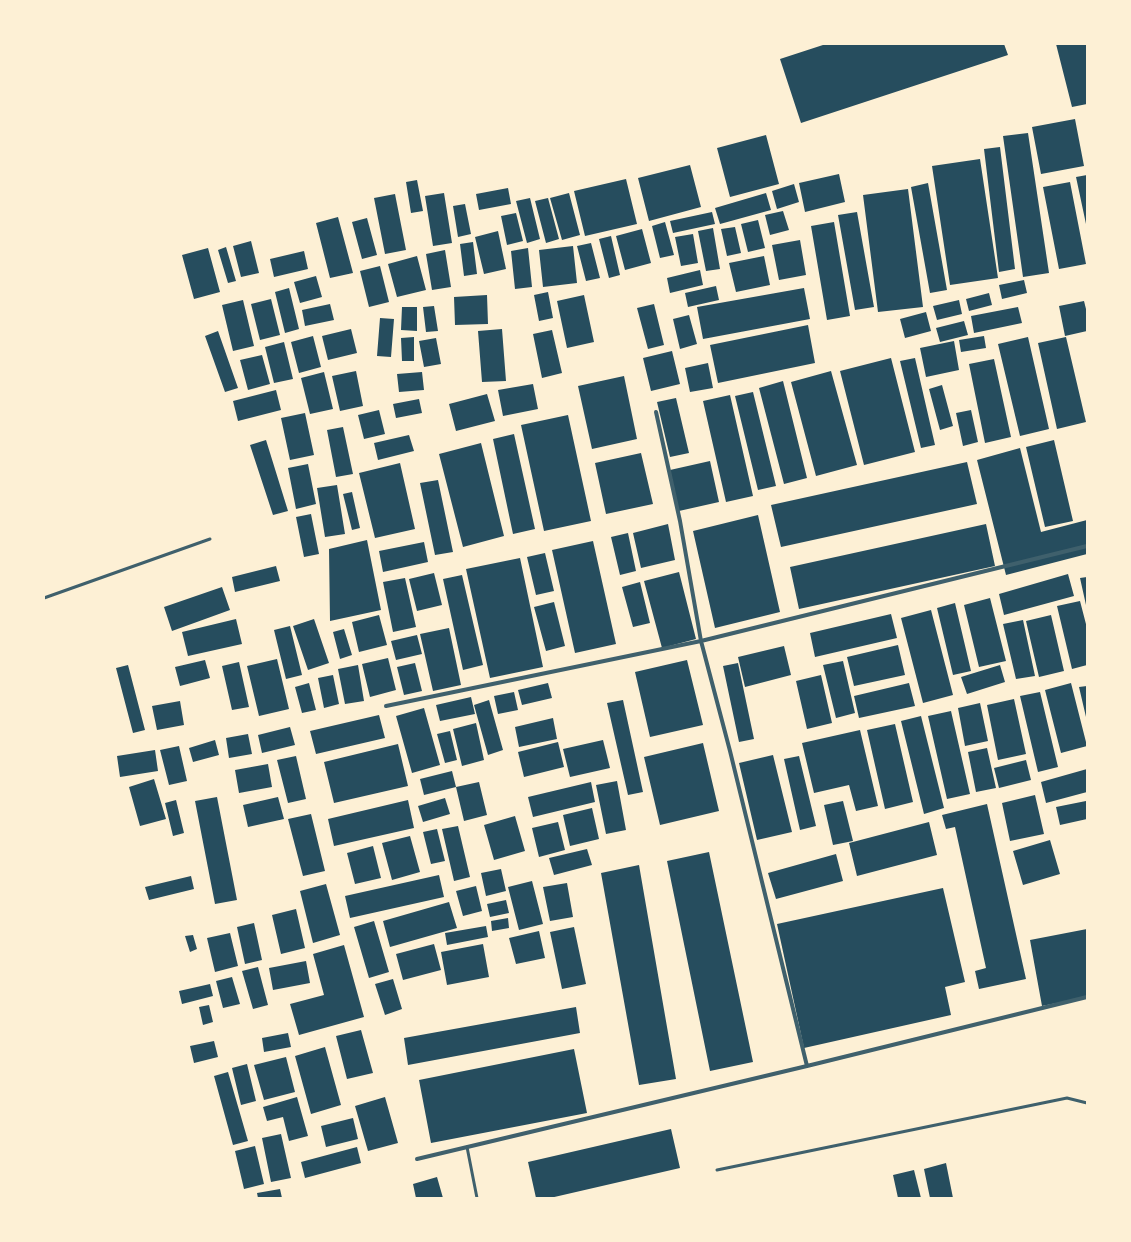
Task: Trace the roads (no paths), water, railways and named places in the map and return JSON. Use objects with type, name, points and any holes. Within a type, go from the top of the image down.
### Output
[{"type":"street","points":[[656,412],[680,521],[701,641],[732,759],[807,1066]]},
{"type":"street","points":[[386,706],[701,641],[1087,546]]},
{"type":"street","points":[[417,1159],[807,1066],[1087,997]]},
{"type":"lane","points":[[44,598],[210,539]]},
{"type":"lane","points":[[717,1170],[1067,1098],[1087,1103]]},
{"type":"lane","points":[[467,1147],[477,1198]]}]
